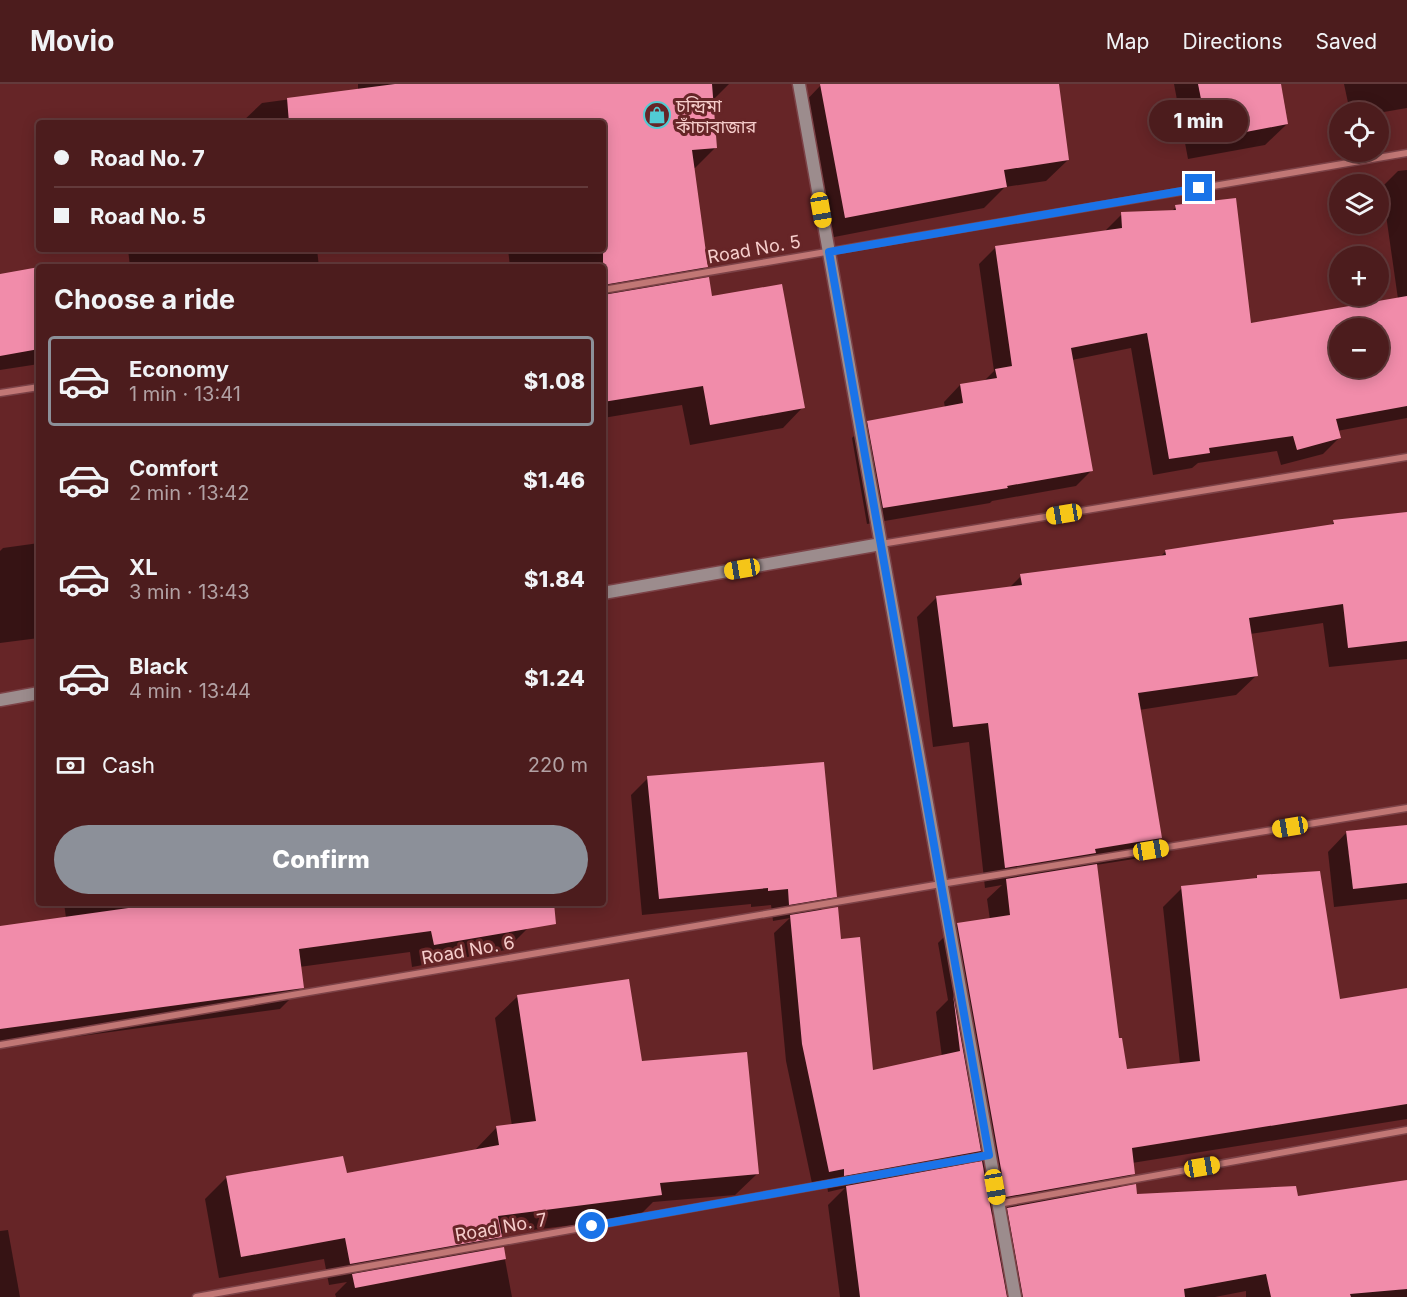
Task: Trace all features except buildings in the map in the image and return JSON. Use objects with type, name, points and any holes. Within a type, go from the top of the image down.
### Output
[{"type":"street","points":[[799,84],[1015,1297]]},
{"type":"street","name":"Road No. 5","points":[[606,289],[1407,153]]},
{"type":"street","points":[[0,393],[36,387]]},
{"type":"street","points":[[606,592],[881,544],[1407,458]]},
{"type":"street","points":[[0,700],[36,694]]},
{"type":"street","name":"Road No. 6","points":[[0,1045],[941,884],[1407,808]]},
{"type":"street","points":[[998,1204],[1407,1130]]},
{"type":"street","name":"Road No. 7","points":[[196,1297],[989,1155]]},
{"type":"place","name":"চন্দ্রিমা কাঁচাবাজার","points":[[657,115]]},
{"type":"route","points":[[592,1226],[989,1155],[829,252],[1199,188]]}]
